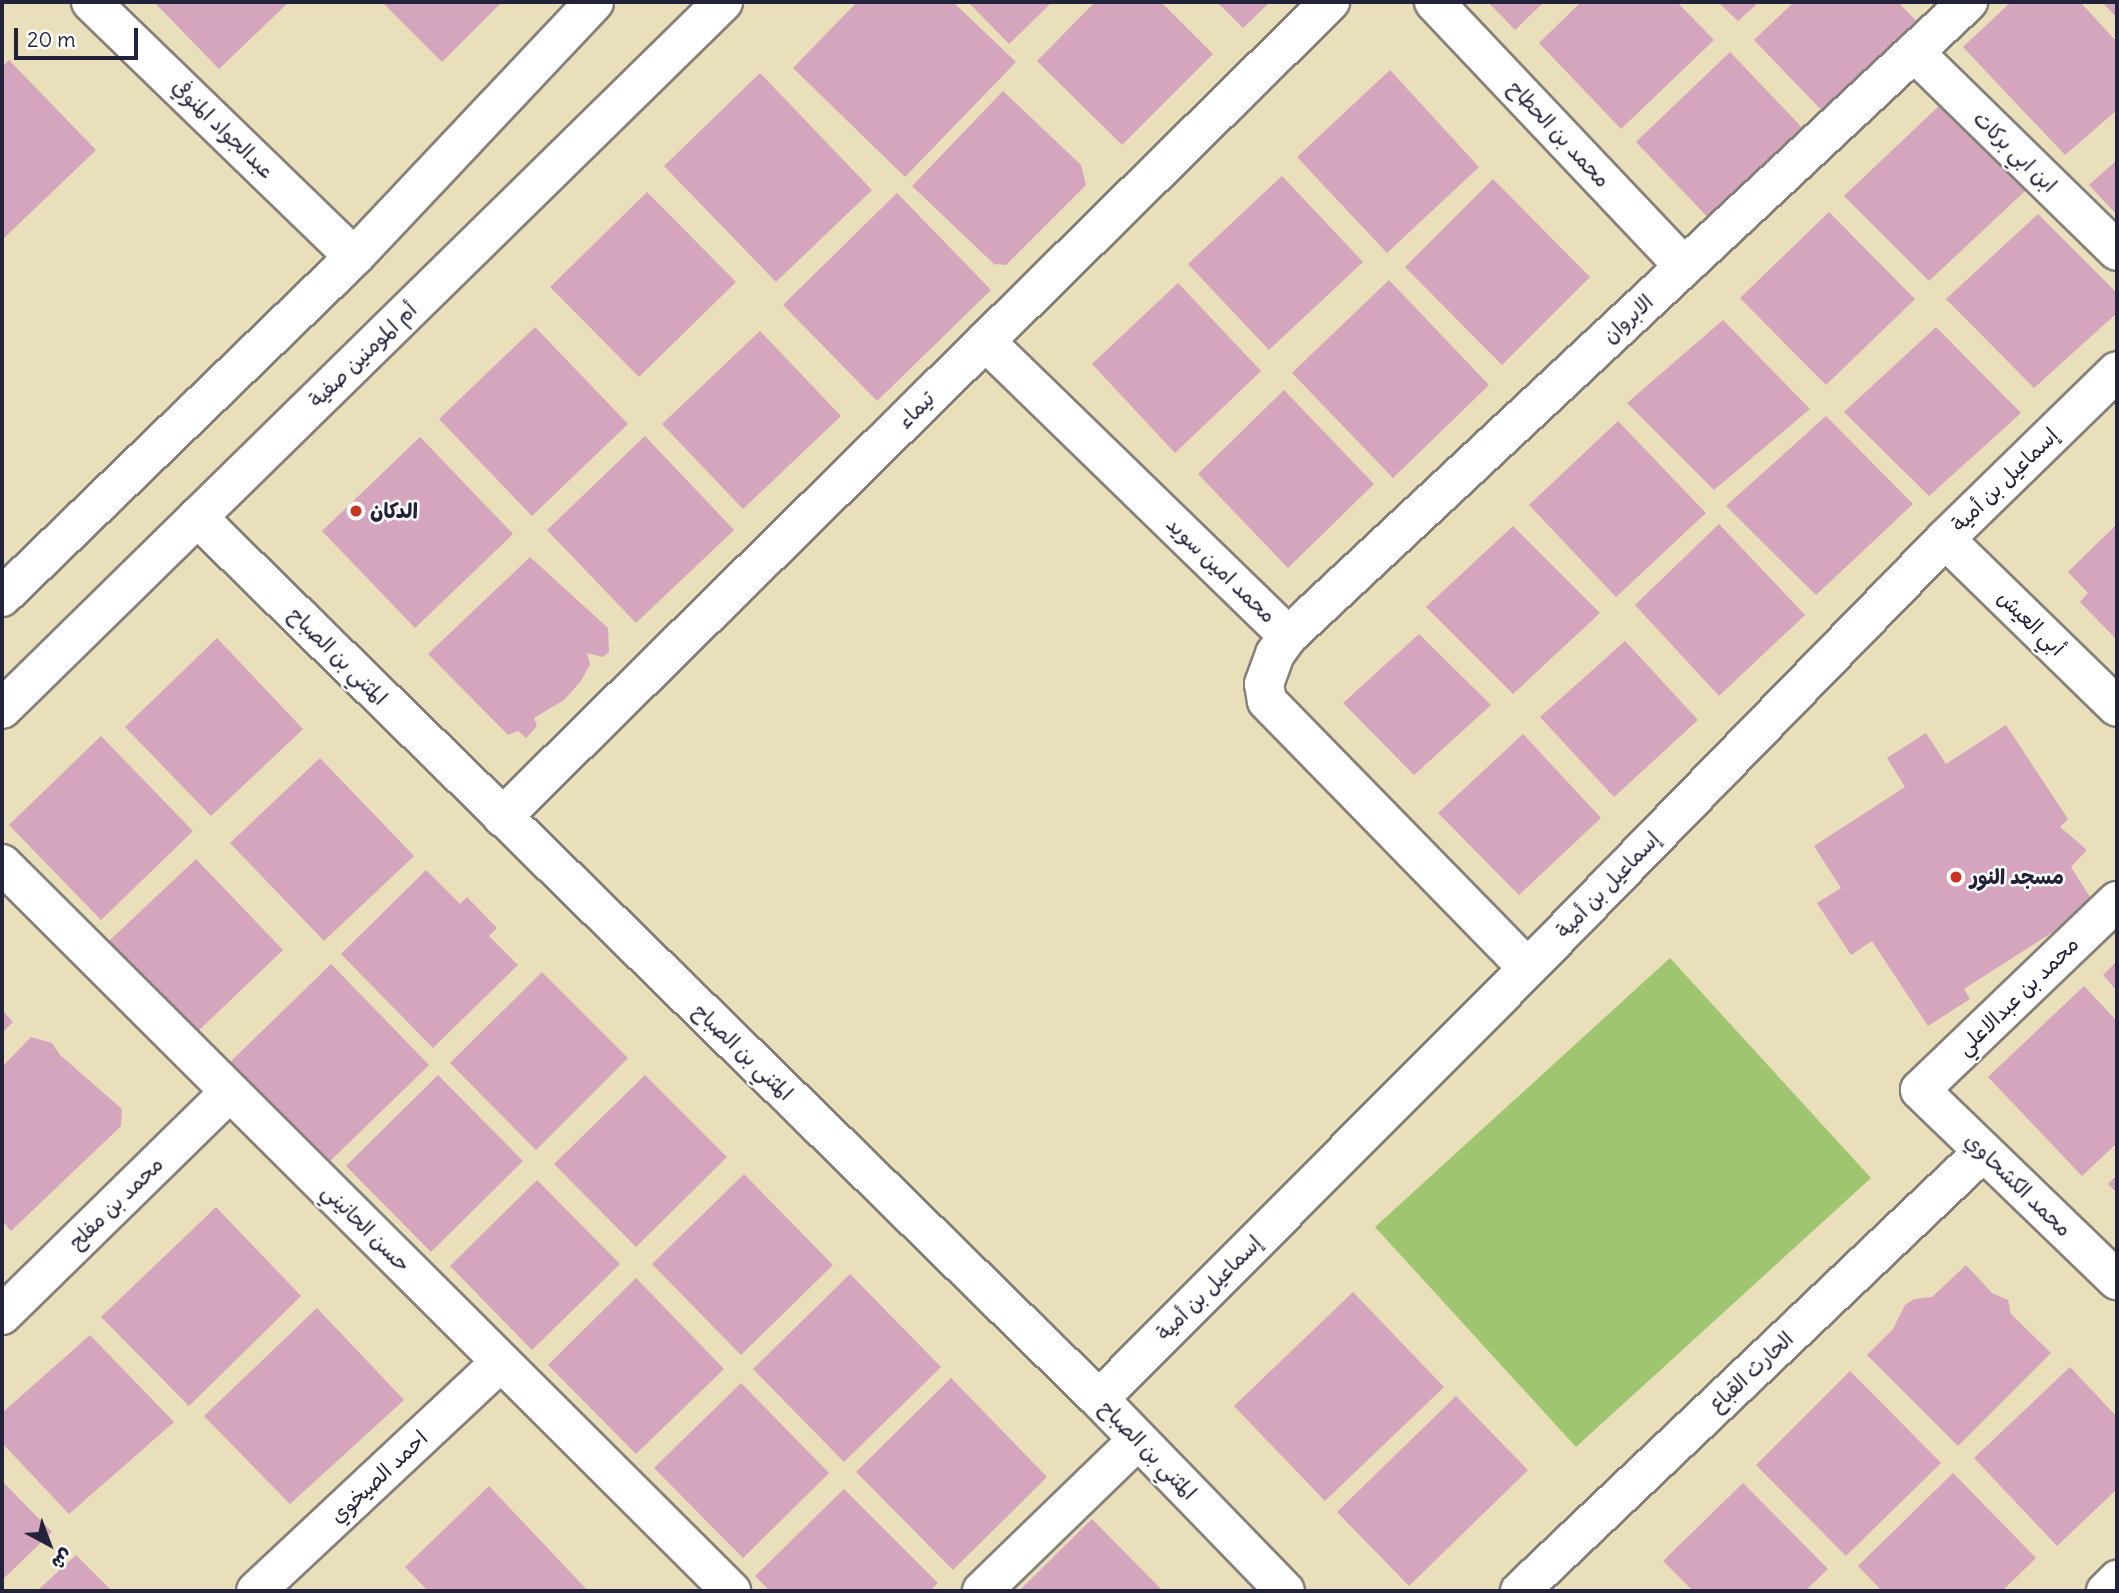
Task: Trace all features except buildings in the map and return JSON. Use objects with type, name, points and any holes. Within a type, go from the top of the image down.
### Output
[{"type":"street","name":"عبدالجواد المنوفي","points":[[91,2],[354,257]]},
{"type":"street","points":[[2,597],[354,257],[593,2]]},
{"type":"street","name":"أم المومنين صفية","points":[[2,709],[723,2]]},
{"type":"street","name":"تيماء","points":[[502,817],[1330,2]]},
{"type":"street","name":"محمد بن الحطاح","points":[[1434,2],[1684,266]]},
{"type":"street","name":"الابروان","points":[[1288,636],[1968,2]]},
{"type":"street","name":"ابن ابي بركات","points":[[1914,52],[2117,251]]},
{"type":"street","name":"محمد امين سويد","points":[[985,341],[1288,636],[1275,654],[1264,684],[1266,701],[1528,968]]},
{"type":"street","name":"إسماعيل بن أمية","points":[[1099,1399],[1528,968],[1945,539],[2117,371]]},
{"type":"street","name":"المثني بن الصباح","points":[[197,517],[1099,1399],[1285,1591]]},
{"type":"street","name":"أبي العيش","points":[[1945,539],[2117,707]]},
{"type":"street","name":"حسن الحانيني","points":[[2,864],[731,1591]]},
{"type":"street","name":"محمد بن عبدالاعلي","points":[[1920,1090],[2117,901]]},
{"type":"street","name":"محمد الكشحاوي","points":[[1920,1090],[2117,1280]]},
{"type":"street","name":"محمد بن مفلح","points":[[2,1315],[230,1092]]},
{"type":"street","name":"الحارث القباع","points":[[1520,1591],[1983,1152]]},
{"type":"street","name":"احمد الصيخوي","points":[[257,1591],[501,1362]]},
{"type":"street","points":[[982,1591],[1138,1441]]},
{"type":"street","points":[[2106,1591],[2117,1580]]},
{"type":"green space","points":[[1670,958],[1871,1178],[1576,1447],[1375,1227]]},
{"type":"place","name":"الدكان","points":[[356,511]]},
{"type":"place","name":"مسجد النور","points":[[1956,877]]}]
